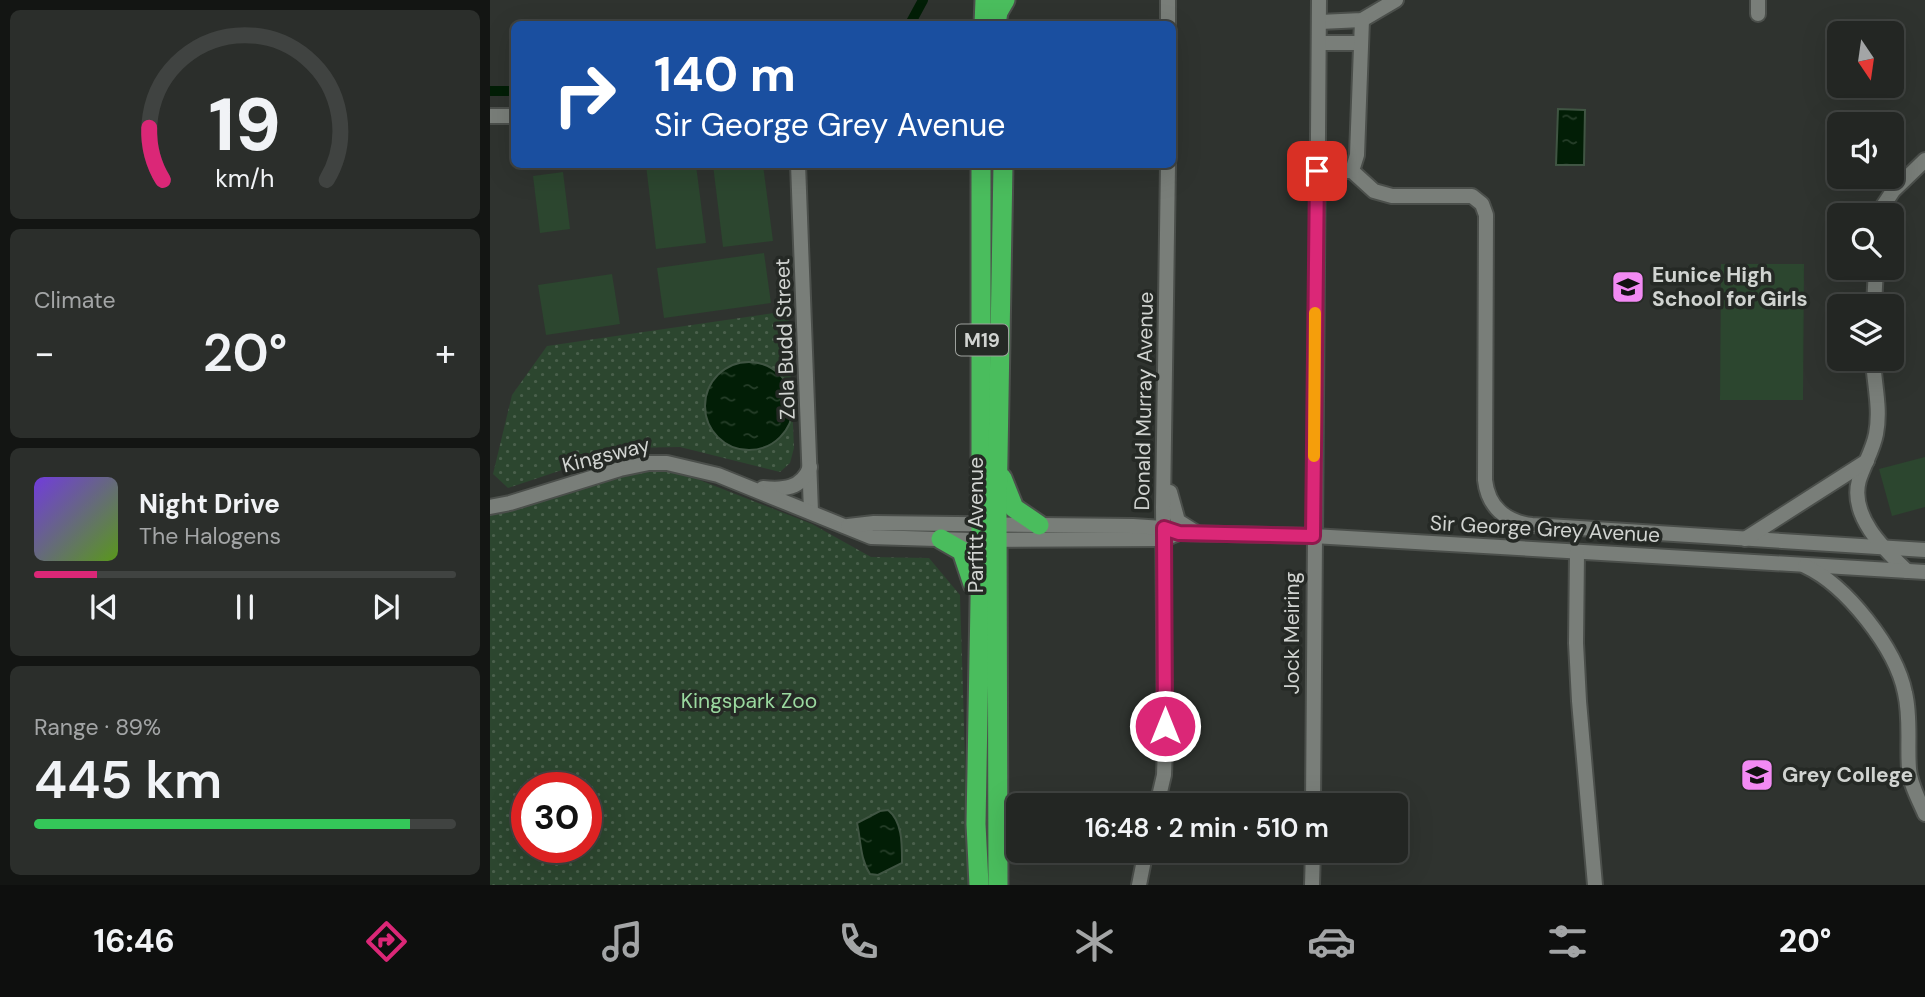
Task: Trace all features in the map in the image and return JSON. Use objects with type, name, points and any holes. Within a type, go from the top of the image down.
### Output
[{"type":"highway","points":[[984,21],[985,0]]},
{"type":"highway","points":[[996,21],[1005,0]]},
{"type":"highway","points":[[1004,21],[1005,0]]},
{"type":"highway","name":"Parfitt Avenue","points":[[981,168],[989,532],[998,738],[998,885]]},
{"type":"highway","points":[[981,238],[991,215],[993,168]]},
{"type":"highway","name":"Parfitt Avenue","points":[[979,885],[976,824],[979,609],[999,470],[1003,168]]},
{"type":"highway","points":[[999,470],[1014,508],[1039,525]]},
{"type":"highway","points":[[942,539],[962,551],[979,609]]},
{"type":"highway","points":[[976,824],[981,801],[983,755],[998,738]]},
{"type":"street","points":[[1168,0],[1168,21]]},
{"type":"street","name":"Jock Meiring","points":[[1313,793],[1313,536],[1320,0]]},
{"type":"street","points":[[1320,22],[1362,20],[1395,0]]},
{"type":"street","points":[[1352,171],[1357,155],[1362,20]]},
{"type":"street","points":[[1319,43],[1361,43]]},
{"type":"street","points":[[490,116],[511,117]]},
{"type":"street","points":[[1885,203],[1893,191],[1925,160]]},
{"type":"street","name":"Zola Budd Street","points":[[798,168],[811,512]]},
{"type":"street","name":"Donald Murray Avenue","points":[[1160,793],[1164,775],[1165,746],[1163,507],[1168,168]]},
{"type":"street","points":[[1317,171],[1352,171],[1374,191],[1392,196],[1472,196],[1482,204],[1486,215],[1485,480],[1491,502],[1514,522],[1925,550]]},
{"type":"street","points":[[1875,371],[1879,406],[1876,433],[1859,482],[1858,501],[1864,520],[1882,548],[1907,571]]},
{"type":"street","points":[[1745,539],[1867,461]]},
{"type":"street","name":"Kingsway","points":[[490,507],[620,469],[649,463],[667,463],[697,468],[871,537],[942,539],[989,532]]},
{"type":"street","points":[[745,486],[775,489],[792,487],[802,481],[810,467]]},
{"type":"street","points":[[1164,467],[1178,521],[1197,533]]},
{"type":"street","points":[[1132,526],[1154,517],[1163,507]]},
{"type":"street","name":"Kingsway","points":[[848,526],[874,523],[989,532]]},
{"type":"street","name":"Sir George Grey Avenue","points":[[989,532],[1039,525],[1132,526],[1164,534]]},
{"type":"street","name":"Sir George Grey Avenue","points":[[989,532],[1313,536],[1925,572]]},
{"type":"street","points":[[1577,553],[1576,643],[1579,701],[1595,885]]},
{"type":"street","points":[[1797,563],[1819,573],[1840,589],[1892,657],[1906,694],[1909,771],[1922,798],[1925,814]]},
{"type":"street","points":[[1139,885],[1143,863]]},
{"type":"street","points":[[1312,863],[1312,885]]},
{"type":"green space","points":[[646,168],[696,168],[706,243],[656,249]]},
{"type":"green space","points":[[713,168],[763,168],[773,241],[723,247]]},
{"type":"green space","points":[[563,172],[570,229],[540,233],[533,176]]},
{"type":"green space","points":[[764,253],[771,303],[664,318],[657,268]]},
{"type":"green space","points":[[1721,264],[1804,264],[1803,400],[1720,400]]},
{"type":"green space","points":[[612,274],[620,324],[546,335],[538,285]]},
{"type":"green space","points":[[788,311],[794,448],[790,463],[780,472],[680,447],[628,448],[508,488],[493,474],[512,395],[547,346]]},
{"type":"green space","points":[[1925,457],[1925,507],[1892,516],[1879,469]]},
{"type":"green space","name":"Kingspark Zoo","points":[[664,466],[812,524],[871,557],[929,558],[960,595],[969,885],[490,885],[490,510]]},
{"type":"water","points":[[1558,109],[1585,110],[1584,165],[1556,165]]},
{"type":"water","points":[[749,362],[766,366],[780,375],[789,389],[793,406],[789,423],[780,437],[766,446],[749,450],[732,446],[718,437],[709,423],[705,406],[709,389],[718,375],[732,366]]},
{"type":"water","points":[[888,810],[899,828],[902,863],[878,875],[870,874],[863,856],[857,823],[880,811]]},
{"type":"waterway","points":[[912,21],[923,0]]},
{"type":"waterway","points":[[490,91],[511,91]]},
{"type":"slow traffic","points":[[1314,456],[1315,313]]},
{"type":"place","name":"Eunice High School for Girls","points":[[1628,287]]},
{"type":"place","name":"Grey College","points":[[1757,775]]},
{"type":"route","points":[[1165,726],[1164,528],[1179,533],[1313,536],[1317,171]]}]
